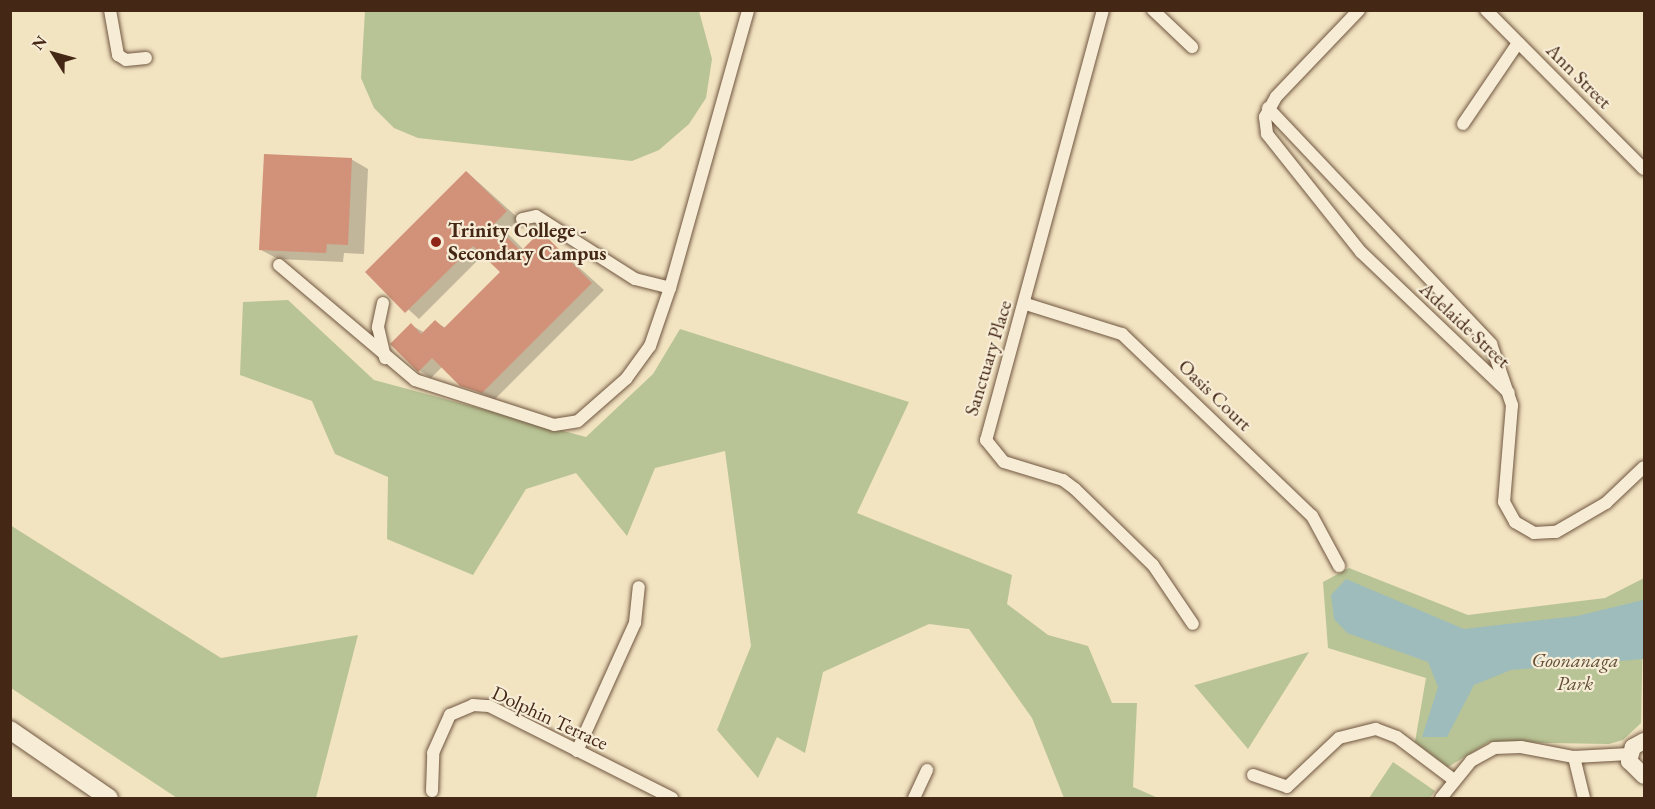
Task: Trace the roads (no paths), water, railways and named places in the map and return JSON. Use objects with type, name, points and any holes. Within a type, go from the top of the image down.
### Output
[{"type":"main road","points":[[10,730],[109,798]]},
{"type":"street","points":[[110,10],[118,55],[146,58]]},
{"type":"street","points":[[279,265],[385,358],[430,388],[554,425],[578,421],[626,379],[650,346],[670,288],[748,10]]},
{"type":"street","name":"Sanctuary Place","points":[[1103,10],[1026,304],[986,429],[987,448],[1004,462],[1063,480],[1076,489],[1153,565],[1193,624]]},
{"type":"street","points":[[1152,10],[1192,47]]},
{"type":"street","points":[[1268,108],[1359,10]]},
{"type":"street","name":"Ann Street","points":[[1486,10],[1644,170]]},
{"type":"street","points":[[1463,124],[1518,43]]},
{"type":"street","name":"Adelaide Street","points":[[1268,108],[1267,134],[1361,252],[1509,393]]},
{"type":"street","name":"Adelaide Street","points":[[1268,108],[1482,330],[1509,393]]},
{"type":"street","points":[[522,219],[536,216],[635,279],[670,288]]},
{"type":"street","points":[[383,303],[378,327],[385,358]]},
{"type":"street","name":"Oasis Court","points":[[1026,304],[1122,334],[1312,516],[1339,566]]},
{"type":"street","points":[[1509,393],[1514,419],[1504,502],[1524,528],[1545,534],[1569,526],[1621,492],[1644,467]]},
{"type":"street","points":[[577,751],[635,623],[639,587]]},
{"type":"street","name":"Dolphin Terrace","points":[[432,791],[433,753],[450,715],[473,705],[489,706],[667,798]]},
{"type":"street","points":[[1253,775],[1287,787],[1339,738],[1376,729],[1397,737],[1454,780]]},
{"type":"street","points":[[1441,798],[1471,761],[1494,748],[1521,747],[1574,758],[1629,754],[1644,741]]},
{"type":"street","points":[[1629,754],[1631,767],[1644,776]]},
{"type":"street","points":[[1574,758],[1584,798]]},
{"type":"street","points":[[914,798],[927,770]]},
{"type":"water","points":[[1346,579],[1464,629],[1577,616],[1643,600],[1644,659],[1511,670],[1474,685],[1447,737],[1422,737],[1438,687],[1428,662],[1347,633],[1334,619],[1331,595]]},
{"type":"place","name":"Trinity College - Secondary Campus","points":[[436,242]]},
{"type":"park label","name":"Goonanaga Park","points":[[1575,672]]}]
